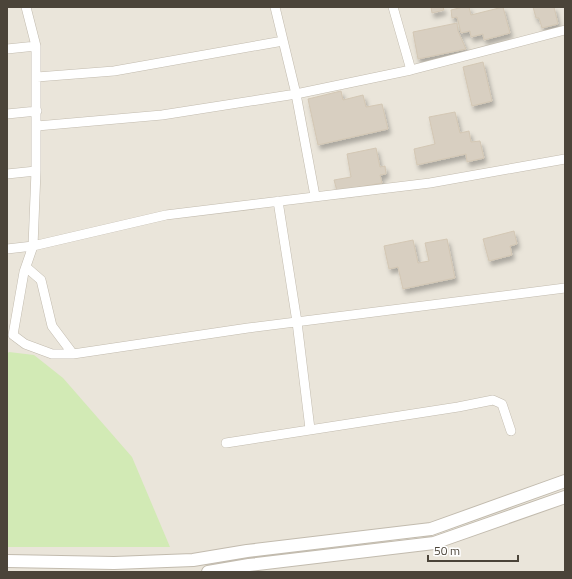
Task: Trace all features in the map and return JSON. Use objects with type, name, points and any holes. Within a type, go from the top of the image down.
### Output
[{"type":"street","points":[[26,7],[36,46],[37,126],[33,246],[12,318],[10,338],[52,354],[73,354],[297,322],[565,288]]},
{"type":"street","points":[[275,7],[296,94],[315,196]]},
{"type":"street","points":[[393,7],[411,70]]},
{"type":"street","points":[[37,126],[162,115],[296,94],[411,70],[565,30]]},
{"type":"street","points":[[36,77],[114,71],[283,41]]},
{"type":"street","points":[[7,48],[36,46]]},
{"type":"street","points":[[7,114],[37,111]]},
{"type":"street","points":[[7,249],[33,246],[166,215],[430,183],[565,160]]},
{"type":"street","points":[[7,174],[36,171]]},
{"type":"street","points":[[278,201],[297,322],[310,429]]},
{"type":"street","points":[[26,267],[41,280],[52,326],[73,354]]},
{"type":"street","points":[[226,443],[458,407],[493,400],[502,404],[511,430]]},
{"type":"street","points":[[7,561],[114,562],[194,560],[246,551],[431,529],[565,481]]},
{"type":"street","points":[[208,572],[256,564],[434,543],[565,497]]},
{"type":"shaded area","points":[[7,7],[565,7],[565,572],[7,572]]},
{"type":"green space","points":[[9,352],[34,355],[63,378],[132,457],[170,547],[7,547],[7,354]]},
{"type":"building","points":[[431,7],[443,7],[444,10],[432,13]]},
{"type":"building","points":[[469,7],[471,15],[503,7],[510,33],[484,40],[483,34],[471,37],[470,31],[461,33],[457,17],[452,18],[451,10]]},
{"type":"building","points":[[533,7],[554,7],[558,24],[542,28],[539,18],[536,18]]},
{"type":"building","points":[[457,23],[458,31],[466,49],[418,59],[413,32]]},
{"type":"building","points":[[483,62],[492,101],[472,106],[463,67]]},
{"type":"building","points":[[341,91],[343,100],[363,95],[366,107],[382,104],[388,129],[318,145],[308,99]]},
{"type":"building","points":[[455,112],[460,133],[469,131],[471,142],[480,141],[484,158],[467,162],[466,154],[417,165],[414,149],[435,144],[429,117]]},
{"type":"building","points":[[376,148],[380,167],[385,166],[386,174],[380,175],[382,183],[337,191],[334,180],[351,177],[347,154]]},
{"type":"building","points":[[514,231],[517,244],[510,246],[512,255],[489,261],[483,239]]},
{"type":"building","points":[[447,239],[455,278],[403,289],[398,267],[389,269],[384,246],[413,240],[418,263],[429,261],[425,243]]}]
